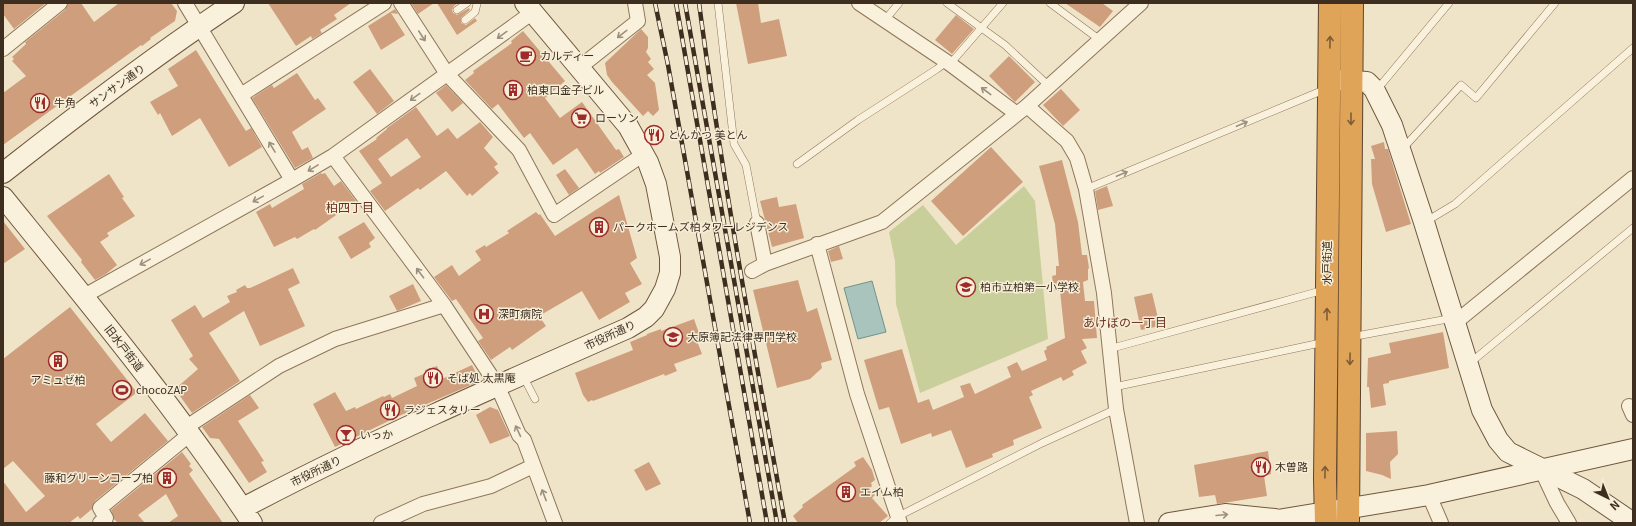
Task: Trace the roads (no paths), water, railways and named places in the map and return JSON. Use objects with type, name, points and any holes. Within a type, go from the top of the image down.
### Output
[{"type":"highway","name":"水戸街道","points":[[1326,517],[1330,3]]},
{"type":"highway","points":[[1348,515],[1351,337],[1352,3]]},
{"type":"street","points":[[3,49],[60,3]]},
{"type":"street","points":[[185,3],[292,180]]},
{"type":"street","name":"サンサン通り","points":[[3,172],[68,122],[234,3]]},
{"type":"street","points":[[242,95],[384,3]]},
{"type":"street","points":[[401,3],[447,74],[519,150],[554,215],[644,154]]},
{"type":"street","points":[[580,67],[638,21],[635,3]]},
{"type":"street","points":[[859,3],[1067,141],[1077,158],[1086,189],[1104,293],[1116,410],[1137,523]]},
{"type":"street","points":[[752,271],[765,264],[817,244],[882,222],[1050,87],[1141,3]]},
{"type":"street","points":[[84,296],[333,156],[447,74],[529,8]]},
{"type":"street","name":"市役所通り","points":[[248,516],[300,478],[497,385],[628,328],[646,318],[654,309],[665,289],[670,273],[670,257],[656,184],[644,154],[628,126],[529,8]]},
{"type":"street","points":[[1329,84],[1352,80],[1367,82],[1374,89],[1389,118],[1424,222],[1482,410],[1498,440],[1508,452],[1583,489],[1632,523]]},
{"type":"street","points":[[333,156],[444,304],[497,385],[519,435],[524,440],[555,523]]},
{"type":"street","points":[[1453,318],[1462,317],[1633,178]]},
{"type":"street","name":"旧水戸街道","points":[[3,197],[84,296],[188,431],[248,516]]},
{"type":"street","points":[[757,224],[765,264]]},
{"type":"street","points":[[817,244],[857,394],[895,521]]},
{"type":"street","points":[[100,523],[106,518],[100,508],[188,431],[279,366],[335,339],[444,304]]},
{"type":"street","points":[[1260,523],[1348,515],[1541,469],[1633,449]]},
{"type":"street","points":[[382,523],[424,504],[491,486],[533,466]]},
{"type":"street","points":[[1541,469],[1557,503],[1569,523]]},
{"type":"street","points":[[1429,495],[1441,523]]},
{"type":"street","points":[[1169,523],[1225,514],[1279,521]]},
{"type":"lane","points":[[457,10],[467,3]]},
{"type":"lane","points":[[465,20],[476,12],[477,3]]},
{"type":"lane","points":[[718,3],[734,144],[746,165],[757,224]]},
{"type":"lane","points":[[885,20],[899,3]]},
{"type":"lane","points":[[947,3],[1005,45],[1050,87]]},
{"type":"lane","points":[[798,164],[858,120],[948,63],[1003,3]]},
{"type":"lane","points":[[1050,3],[1100,40]]},
{"type":"lane","points":[[1374,89],[1380,86],[1449,3]]},
{"type":"lane","points":[[1400,147],[1407,144],[1460,85],[1476,98],[1555,3]]},
{"type":"lane","points":[[1424,222],[1455,204],[1633,48]]},
{"type":"lane","points":[[1086,189],[1329,84]]},
{"type":"lane","points":[[1466,361],[1476,358],[1633,228]]},
{"type":"lane","points":[[1109,349],[1327,289]]},
{"type":"lane","points":[[1351,337],[1453,318]]},
{"type":"lane","points":[[1114,387],[1327,341]]},
{"type":"lane","points":[[522,374],[535,399]]},
{"type":"lane","points":[[895,521],[1042,443],[1116,410]]},
{"type":"water","points":[[872,281],[886,332],[858,339],[844,288]]},
{"type":"railway","points":[[655,3],[668,65],[750,523]]},
{"type":"railway","points":[[676,3],[767,523]]},
{"type":"railway","points":[[685,3],[777,523]]},
{"type":"railway","points":[[699,3],[728,198],[785,523]]},
{"type":"place","name":"カルディー","points":[[526,56]]},
{"type":"place","name":"柏東口金子ビル","points":[[513,90]]},
{"type":"place","name":"牛角","points":[[40,103]]},
{"type":"place","name":"ローソン","points":[[581,118]]},
{"type":"place","name":"とんかつ 美とん","points":[[654,135]]},
{"type":"place","name":"パークホームズ柏タワーレジデンス","points":[[599,227]]},
{"type":"place","name":"柏市立柏第一小学校","points":[[966,287]]},
{"type":"place","name":"深町病院","points":[[484,314]]},
{"type":"place","name":"大原簿記法律専門学校","points":[[673,337]]},
{"type":"place","name":"アミュゼ柏","points":[[58,361]]},
{"type":"place","name":"そば処 太黒庵","points":[[433,378]]},
{"type":"place","name":"chocoZAP","points":[[122,390]]},
{"type":"place","name":"ラジェスタリー","points":[[390,410]]},
{"type":"place","name":"いっか","points":[[346,435]]},
{"type":"place","name":"木曽路","points":[[1261,467]]},
{"type":"place","name":"藤和グリーンコープ柏","points":[[167,478]]},
{"type":"place","name":"エイム柏","points":[[846,492]]},
{"type":"district","name":"柏四丁目","points":[[350,208]]},
{"type":"district","name":"あけぼの一丁目","points":[[1125,323]]}]
